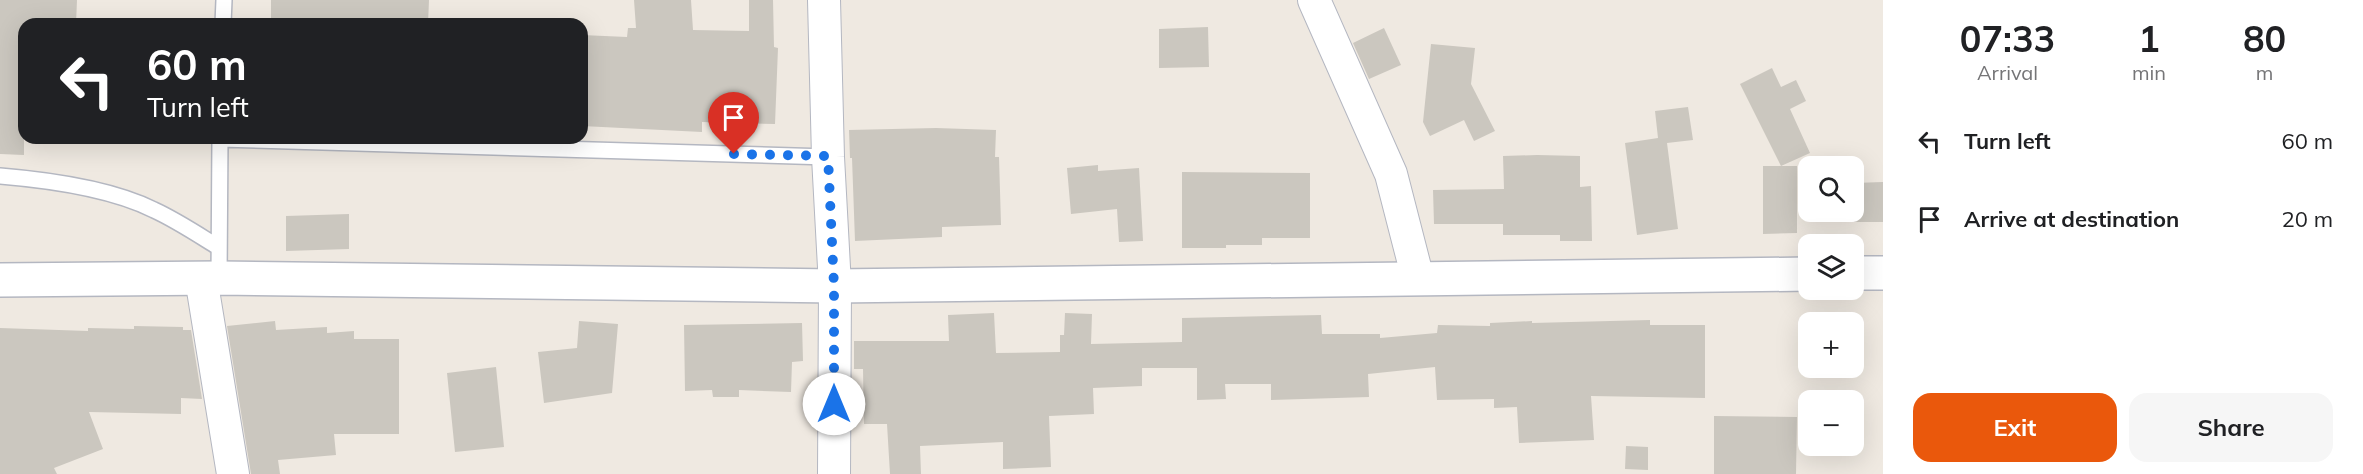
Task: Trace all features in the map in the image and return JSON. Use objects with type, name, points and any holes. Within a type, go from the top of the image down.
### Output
[{"type":"main road","points":[[0,280],[213,267],[834,286],[1798,274]]},
{"type":"main road","points":[[1864,273],[1883,273]]},
{"type":"street","points":[[824,0],[834,286],[834,474]]},
{"type":"street","points":[[1314,0],[1391,174],[1418,279]]},
{"type":"street","points":[[213,267],[233,474]]},
{"type":"lane","points":[[224,0],[224,18]]},
{"type":"lane","points":[[213,267],[220,144]]},
{"type":"lane","points":[[423,144],[828,156]]},
{"type":"lane","points":[[0,176],[46,180],[102,192],[153,209],[213,267]]},
{"type":"building","points":[[0,0],[77,0],[76,18],[18,18],[18,144],[24,144],[24,155],[0,154]]},
{"type":"building","points":[[271,0],[429,0],[428,18],[271,18]]},
{"type":"building","points":[[634,0],[691,0],[693,30],[749,31],[749,0],[773,0],[774,47],[778,48],[775,124],[702,122],[702,132],[588,126],[588,35],[627,37],[628,28],[636,28]]},
{"type":"building","points":[[1208,27],[1209,67],[1159,68],[1159,29]]},
{"type":"building","points":[[1384,28],[1401,65],[1369,79],[1353,43]]},
{"type":"building","points":[[1431,44],[1475,48],[1471,84],[1495,131],[1474,141],[1464,120],[1430,136],[1423,122]]},
{"type":"building","points":[[1772,68],[1781,87],[1796,80],[1806,101],[1790,109],[1810,153],[1798,156],[1798,158],[1781,166],[1740,84]]},
{"type":"building","points":[[1688,107],[1693,140],[1667,143],[1678,229],[1637,235],[1625,143],[1658,138],[1655,111]]},
{"type":"building","points":[[936,128],[996,130],[995,157],[999,157],[1001,225],[942,227],[942,237],[855,241],[849,130]]},
{"type":"building","points":[[1503,156],[1580,156],[1580,187],[1591,186],[1592,241],[1560,241],[1560,235],[1503,235],[1503,224],[1434,224],[1433,190],[1504,189]]},
{"type":"building","points":[[1098,165],[1098,171],[1139,168],[1143,241],[1119,242],[1117,209],[1071,214],[1067,168]]},
{"type":"building","points":[[1763,166],[1797,166],[1797,233],[1763,234]]},
{"type":"building","points":[[1182,172],[1310,173],[1310,238],[1262,238],[1262,245],[1182,248]]},
{"type":"building","points":[[1883,182],[1883,222],[1864,222],[1864,183]]},
{"type":"building","points":[[349,214],[349,249],[286,251],[286,216]]},
{"type":"building","points":[[994,313],[996,353],[1060,352],[1060,335],[1064,335],[1065,313],[1092,314],[1091,344],[1182,342],[1182,318],[1321,315],[1322,334],[1380,334],[1380,338],[1437,333],[1438,325],[1490,326],[1490,323],[1532,321],[1532,323],[1650,320],[1650,325],[1705,325],[1705,398],[1591,396],[1594,440],[1519,443],[1517,407],[1494,408],[1494,399],[1437,400],[1435,367],[1368,374],[1369,397],[1271,400],[1271,384],[1225,384],[1226,399],[1197,400],[1197,368],[1142,368],[1142,386],[1093,388],[1094,414],[1049,416],[1051,467],[1003,469],[1003,442],[920,446],[921,474],[890,474],[887,424],[864,424],[863,369],[854,369],[854,341],[949,341],[948,315]]},
{"type":"building","points":[[275,321],[276,330],[327,327],[327,333],[354,331],[354,339],[399,339],[399,434],[334,434],[336,455],[278,460],[280,474],[251,474],[227,326]]},
{"type":"building","points":[[579,321],[618,324],[612,393],[544,403],[538,352],[577,348]]},
{"type":"building","points":[[802,323],[803,361],[792,362],[791,392],[739,390],[739,397],[713,397],[712,390],[685,391],[684,325]]},
{"type":"building","points":[[134,326],[183,327],[183,330],[191,330],[202,399],[181,398],[181,414],[89,412],[103,449],[54,468],[57,474],[0,474],[0,328],[88,331],[88,328],[134,329]]},
{"type":"building","points":[[496,367],[504,447],[455,452],[447,373]]},
{"type":"building","points":[[1714,416],[1797,417],[1796,474],[1714,474]]},
{"type":"building","points":[[1626,446],[1648,447],[1648,470],[1625,469]]},
{"type":"route","points":[[734,154],[828,156],[834,286],[834,404]]}]
